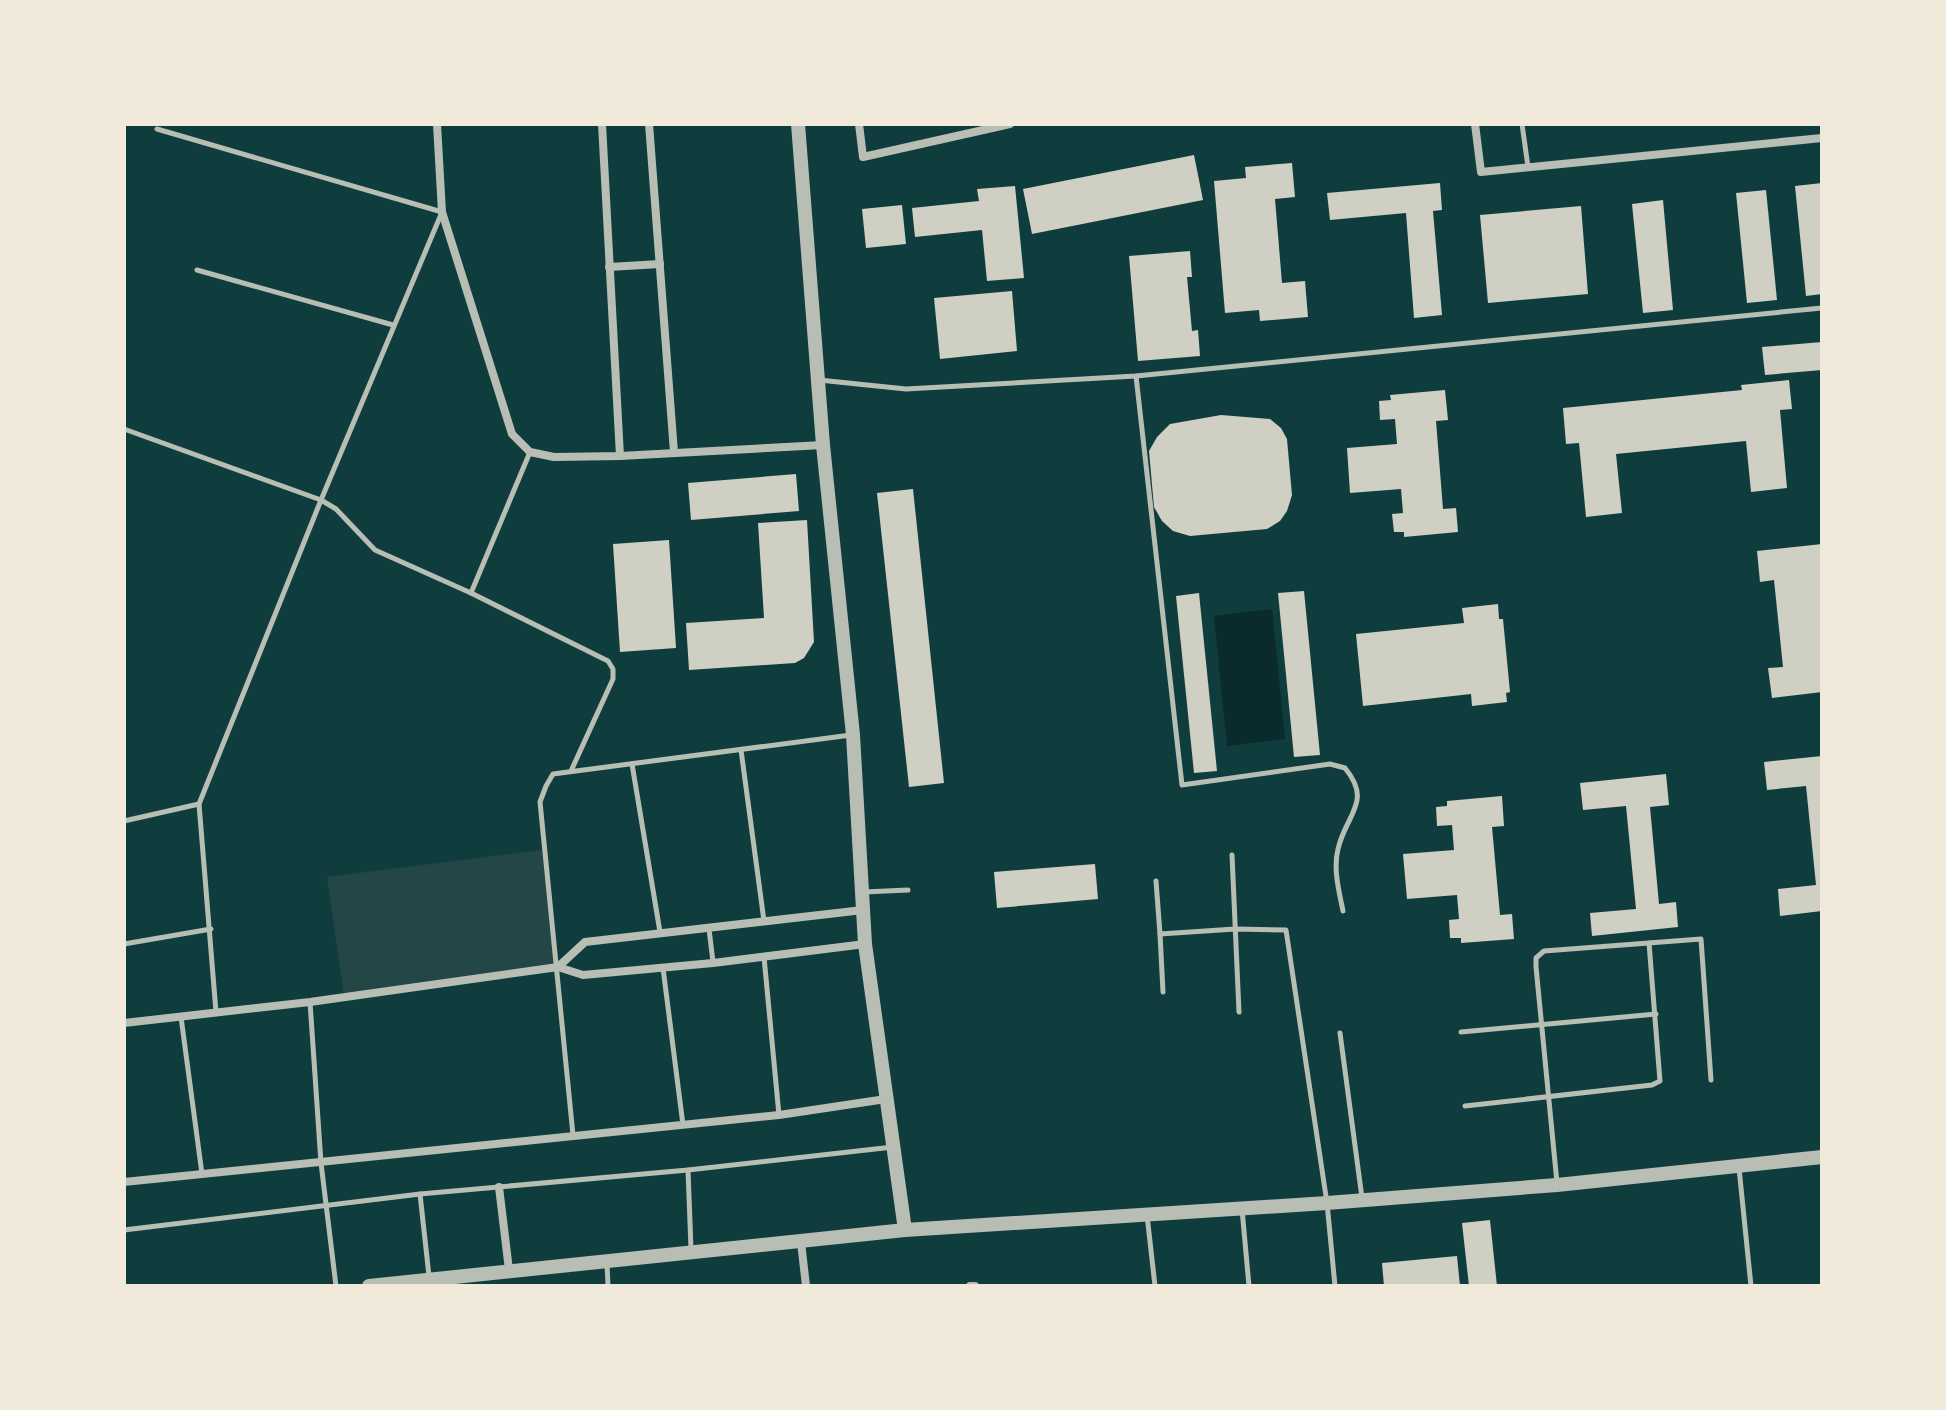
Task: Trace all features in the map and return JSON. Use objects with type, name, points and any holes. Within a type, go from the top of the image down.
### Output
[{"type":"street","points":[[437,124],[442,212],[512,434],[530,452],[554,457],[620,456],[823,445]]},
{"type":"street","points":[[602,124],[620,456]]},
{"type":"street","points":[[649,124],[674,452]]},
{"type":"street","points":[[798,124],[823,445],[853,735],[865,944],[905,1230]]},
{"type":"street","points":[[859,124],[863,157],[1010,124]]},
{"type":"street","points":[[1475,124],[1481,172],[1822,138]]},
{"type":"street","points":[[609,267],[660,264]]},
{"type":"street","points":[[558,967],[585,942],[863,910]]},
{"type":"street","points":[[124,1023],[310,1002],[558,967],[583,975],[865,944]]},
{"type":"street","points":[[124,1182],[779,1115],[886,1099]]},
{"type":"street","points":[[369,1286],[905,1230],[1557,1185],[1822,1157]]},
{"type":"street","points":[[499,1187],[509,1270]]},
{"type":"street","points":[[801,1242],[806,1286]]},
{"type":"lane","points":[[1522,124],[1528,167]]},
{"type":"lane","points":[[157,129],[442,212],[321,500],[199,804],[216,1013]]},
{"type":"lane","points":[[197,270],[393,325]]},
{"type":"lane","points":[[819,380],[906,389],[1136,376],[1822,308]]},
{"type":"lane","points":[[1136,376],[1182,785],[1330,764],[1345,768],[1358,790],[1357,803],[1338,850],[1336,875],[1343,911]]},
{"type":"lane","points":[[124,429],[321,500],[336,509],[375,550],[471,593],[608,661],[613,669],[613,679],[571,772]]},
{"type":"lane","points":[[471,593],[530,452]]},
{"type":"lane","points":[[573,1136],[540,802],[553,774],[853,735]]},
{"type":"lane","points":[[741,750],[764,921]]},
{"type":"lane","points":[[632,764],[660,932]]},
{"type":"lane","points":[[124,821],[199,804]]},
{"type":"lane","points":[[1232,855],[1239,1012]]},
{"type":"lane","points":[[1156,881],[1163,992]]},
{"type":"lane","points":[[863,892],[908,890]]},
{"type":"lane","points":[[709,927],[713,963]]},
{"type":"lane","points":[[124,944],[211,929]]},
{"type":"lane","points":[[1160,934],[1235,929],[1286,930],[1327,1203],[1335,1286]]},
{"type":"lane","points":[[1557,1185],[1536,958],[1544,951],[1701,939],[1711,1080]]},
{"type":"lane","points":[[1465,1106],[1652,1085],[1660,1081],[1649,943]]},
{"type":"lane","points":[[764,957],[779,1115]]},
{"type":"lane","points":[[663,967],[683,1125]]},
{"type":"lane","points":[[310,1002],[321,1163],[336,1286]]},
{"type":"lane","points":[[1461,1032],[1656,1014]]},
{"type":"lane","points":[[181,1017],[202,1174]]},
{"type":"lane","points":[[1340,1033],[1362,1199]]},
{"type":"lane","points":[[124,1230],[420,1194],[688,1170],[894,1147]]},
{"type":"lane","points":[[1739,1165],[1751,1286]]},
{"type":"lane","points":[[688,1170],[691,1253]]},
{"type":"lane","points":[[420,1194],[429,1278]]},
{"type":"lane","points":[[1242,1208],[1249,1286]]},
{"type":"lane","points":[[1147,1214],[1155,1286]]},
{"type":"lane","points":[[607,1263],[608,1286]]},
{"type":"shaded area","points":[[1272,609],[1285,739],[1227,746],[1214,616]]},
{"type":"shaded area","points":[[542,850],[555,964],[344,995],[327,877]]},
{"type":"building","points":[[1194,155],[1203,200],[1032,234],[1023,189]]},
{"type":"building","points":[[1292,163],[1295,197],[1275,199],[1282,283],[1305,281],[1308,317],[1260,321],[1259,310],[1225,313],[1214,181],[1246,178],[1245,167]]},
{"type":"building","points":[[1440,183],[1442,210],[1433,211],[1442,315],[1414,318],[1406,213],[1330,220],[1327,193]]},
{"type":"building","points":[[1822,183],[1822,294],[1806,296],[1795,186]]},
{"type":"building","points":[[1015,186],[1024,278],[987,281],[982,230],[915,237],[912,208],[979,201],[977,189]]},
{"type":"building","points":[[1766,190],[1777,300],[1747,303],[1736,193]]},
{"type":"building","points":[[1663,200],[1673,310],[1643,313],[1632,204]]},
{"type":"building","points":[[902,205],[906,244],[866,248],[862,209]]},
{"type":"building","points":[[1581,206],[1588,294],[1488,303],[1480,215]]},
{"type":"building","points":[[1190,251],[1192,277],[1187,277],[1192,331],[1198,330],[1200,356],[1138,361],[1129,256]]},
{"type":"building","points":[[1012,291],[1017,351],[940,359],[934,298]]},
{"type":"building","points":[[1822,342],[1822,370],[1765,375],[1762,347]]},
{"type":"building","points":[[1789,380],[1792,409],[1780,410],[1787,488],[1751,492],[1746,441],[1616,454],[1622,513],[1586,517],[1579,443],[1566,444],[1563,408],[1742,390],[1741,385]]},
{"type":"building","points":[[1445,390],[1448,420],[1436,421],[1443,509],[1456,508],[1458,532],[1404,537],[1404,532],[1394,532],[1392,514],[1403,513],[1401,489],[1350,493],[1347,448],[1397,444],[1395,419],[1380,420],[1379,401],[1391,400],[1390,395]]},
{"type":"building","points":[[1221,415],[1270,419],[1281,428],[1287,439],[1292,495],[1287,511],[1280,521],[1267,529],[1190,536],[1173,531],[1162,521],[1154,507],[1149,451],[1170,424]]},
{"type":"building","points":[[796,474],[799,511],[691,520],[688,483]]},
{"type":"building","points":[[913,489],[944,783],[909,787],[877,493]]},
{"type":"building","points":[[807,520],[814,642],[804,658],[795,663],[689,670],[686,623],[764,618],[758,523]]},
{"type":"building","points":[[669,540],[676,648],[620,652],[613,544]]},
{"type":"building","points":[[1822,544],[1822,692],[1772,698],[1768,668],[1783,667],[1774,580],[1760,582],[1757,551]]},
{"type":"building","points":[[1304,591],[1320,755],[1294,757],[1278,593]]},
{"type":"building","points":[[1199,593],[1217,771],[1194,773],[1176,596]]},
{"type":"building","points":[[1498,604],[1499,619],[1503,619],[1510,692],[1506,693],[1507,702],[1472,706],[1471,694],[1363,706],[1356,634],[1464,623],[1462,608]]},
{"type":"building","points":[[1822,756],[1822,911],[1780,916],[1778,889],[1816,885],[1806,786],[1767,790],[1764,762]]},
{"type":"building","points":[[1666,774],[1669,805],[1650,807],[1659,904],[1676,902],[1678,927],[1592,936],[1590,913],[1636,909],[1626,806],[1583,810],[1580,783]]},
{"type":"building","points":[[1502,796],[1504,826],[1492,827],[1500,915],[1512,914],[1514,939],[1461,943],[1461,938],[1450,938],[1449,920],[1459,919],[1457,895],[1407,899],[1403,854],[1454,850],[1452,825],[1437,826],[1436,807],[1447,806],[1447,801]]},
{"type":"building","points":[[1095,864],[1098,899],[997,908],[994,872]]},
{"type":"building","points":[[1490,1220],[1497,1286],[1469,1286],[1462,1223]]},
{"type":"building","points":[[1457,1256],[1460,1286],[1384,1286],[1382,1263]]}]
